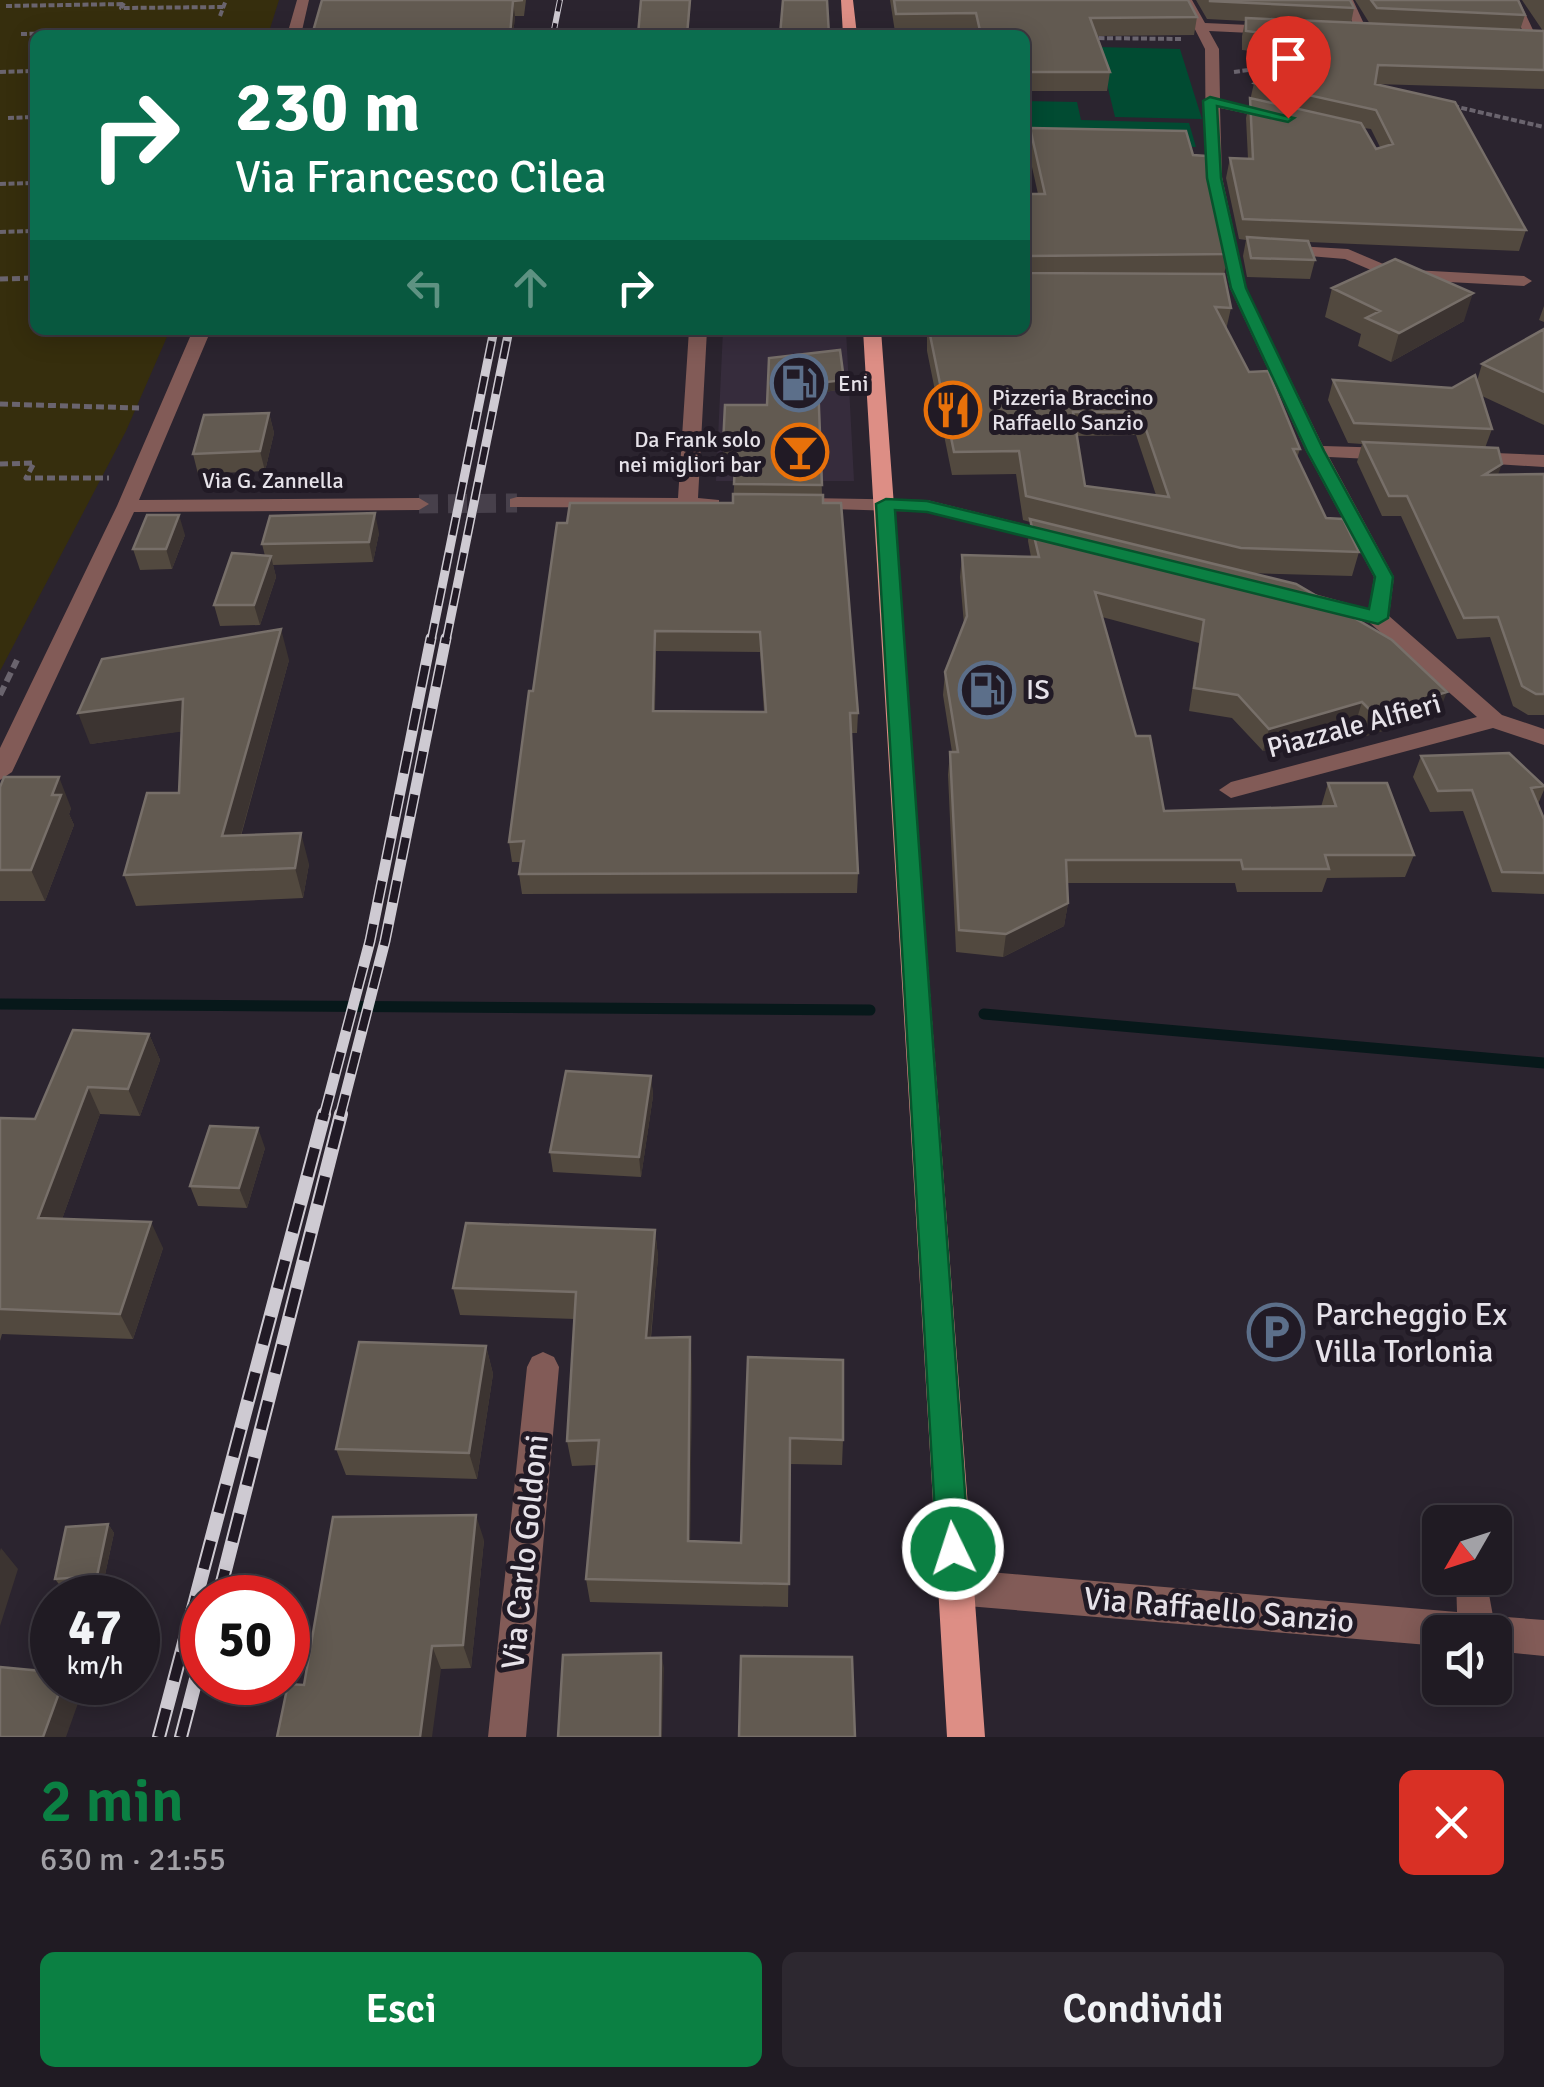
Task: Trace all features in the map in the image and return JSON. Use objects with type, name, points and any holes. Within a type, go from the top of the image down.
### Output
[{"type":"main road","points":[[847,0],[850,30]]},
{"type":"main road","points":[[872,335],[966,1737]]},
{"type":"street","points":[[295,30],[303,0]]},
{"type":"street","points":[[1186,0],[1206,33],[1214,178],[1238,288],[1316,451],[1384,577],[1378,618]]},
{"type":"street","points":[[1347,0],[1365,34]]},
{"type":"street","points":[[1513,0],[1540,42]]},
{"type":"street","points":[[1206,33],[1293,31]]},
{"type":"street","points":[[1347,34],[1384,35]]},
{"type":"street","points":[[1516,41],[1540,42]]},
{"type":"street","points":[[1210,101],[1307,123]]},
{"type":"street","points":[[1230,247],[1249,248]]},
{"type":"street","points":[[1269,250],[1348,254],[1392,274],[1524,281]]},
{"type":"street","points":[[1219,288],[1238,288]]},
{"type":"street","points":[[0,772],[127,506],[200,335]]},
{"type":"street","points":[[688,503],[698,335]]},
{"type":"street","points":[[1316,451],[1412,455]]},
{"type":"street","points":[[1451,457],[1536,461],[1544,484]]},
{"type":"street","points":[[517,503],[727,504]]},
{"type":"street","name":"Via G. Zannella","points":[[127,506],[419,504]]},
{"type":"street","points":[[786,504],[927,506],[1071,541]]},
{"type":"street","points":[[1282,591],[1378,618],[1494,720],[1543,738]]},
{"type":"street","name":"Piazzale Alfieri","points":[[1231,790],[1494,720]]},
{"type":"street","name":"Via Carlo Goldoni","points":[[507,1737],[543,1367]]},
{"type":"street","name":"Via Raffaello Sanzio","points":[[955,1588],[1422,1627]]},
{"type":"street","points":[[1512,1635],[1544,1638]]},
{"type":"path","points":[[220,16],[226,0]]},
{"type":"path","points":[[125,2],[121,8],[224,6]]},
{"type":"path","points":[[6,6],[125,2]]},
{"type":"path","points":[[1083,38],[1206,33]]},
{"type":"path","points":[[21,34],[30,34]]},
{"type":"path","points":[[1211,77],[1276,63],[1295,68]]},
{"type":"path","points":[[0,72],[30,71]]},
{"type":"path","points":[[1448,104],[1544,128]]},
{"type":"path","points":[[8,118],[30,118]]},
{"type":"path","points":[[0,184],[30,183]]},
{"type":"path","points":[[0,232],[30,231]]},
{"type":"path","points":[[0,279],[30,278]]},
{"type":"path","points":[[0,404],[141,408]]},
{"type":"path","points":[[0,464],[34,463],[26,478],[109,478]]},
{"type":"shaded area","points":[[723,335],[846,335],[854,481],[716,481]]},
{"type":"green space","points":[[1098,47],[1180,49],[1202,119],[1115,117]]},
{"type":"green space","points":[[1030,101],[1077,102],[1081,120],[1189,123],[1196,147],[1030,143]]},
{"type":"sand","points":[[0,0],[279,0],[270,30],[30,30],[30,335],[168,335],[126,431],[0,671]]},
{"type":"building","points":[[322,0],[523,0],[513,1],[510,30],[313,30]]},
{"type":"building","points":[[641,0],[690,0],[687,30],[638,30]]},
{"type":"building","points":[[783,0],[827,0],[829,30],[780,30]]},
{"type":"building","points":[[894,0],[1188,0],[1197,17],[1090,18],[1110,72],[1030,72],[1030,30],[980,30],[976,13],[896,14]]},
{"type":"building","points":[[1350,0],[1354,8],[1210,1]]},
{"type":"building","points":[[1371,0],[1518,0],[1525,15],[1377,8]]},
{"type":"building","points":[[1246,18],[1544,31],[1544,70],[1378,65],[1375,84],[1455,102],[1526,230],[1243,219],[1230,158],[1253,159],[1250,98],[1361,123],[1376,149],[1393,144],[1376,110],[1254,83],[1312,39],[1246,31]]},
{"type":"building","points":[[1030,128],[1186,131],[1193,155],[1206,156],[1228,254],[1030,256],[1030,194],[1045,194]]},
{"type":"building","points":[[1247,237],[1308,241],[1315,260],[1251,258]]},
{"type":"building","points":[[1395,259],[1473,293],[1399,333],[1366,318],[1380,311],[1332,288]]},
{"type":"building","points":[[1030,273],[1224,274],[1231,308],[1215,307],[1249,372],[1268,371],[1300,449],[1293,449],[1326,518],[1343,519],[1359,552],[1241,548],[1026,496],[1019,451],[954,452],[930,335],[1030,335]],"holes":[[[1073,412],[1140,412],[1169,497],[1085,486]]]},
{"type":"building","points":[[1544,329],[1544,392],[1482,364]]},
{"type":"building","points":[[840,350],[844,380],[818,383],[822,485],[734,484],[736,445],[723,445],[725,405],[767,405],[769,358]]},
{"type":"building","points":[[1475,375],[1492,429],[1354,423],[1333,380],[1452,388]]},
{"type":"building","points":[[269,413],[260,451],[193,454],[204,415]]},
{"type":"building","points":[[1363,442],[1498,448],[1502,464],[1484,475],[1544,474],[1544,694],[1522,686],[1498,617],[1464,618],[1407,496],[1389,496]]},
{"type":"building","points":[[733,494],[823,495],[823,503],[841,503],[858,713],[850,713],[858,873],[519,874],[524,841],[509,842],[557,523],[567,523],[570,503],[733,503]],"holes":[[[655,631],[760,632],[766,712],[653,711]]]},
{"type":"building","points":[[375,513],[369,542],[262,544],[270,516]]},
{"type":"building","points":[[147,515],[179,515],[166,549],[133,549]]},
{"type":"building","points":[[1030,519],[1296,584],[1392,640],[1447,692],[1374,714],[1362,702],[1269,729],[1238,695],[1194,688],[1204,620],[1095,592],[1136,736],[1150,736],[1164,811],[1336,806],[1328,783],[1387,783],[1414,855],[1325,855],[1329,869],[1243,869],[1241,860],[1066,860],[1068,903],[1006,934],[959,930],[950,752],[958,752],[945,672],[967,616],[962,555],[1039,557]]},
{"type":"building","points":[[232,553],[271,556],[254,605],[214,605]]},
{"type":"building","points":[[281,629],[222,836],[301,833],[295,868],[124,875],[147,793],[179,793],[183,699],[78,713],[102,659]]},
{"type":"building","points":[[1509,753],[1544,786],[1531,788],[1544,819],[1544,873],[1502,872],[1472,790],[1438,791],[1421,756]]},
{"type":"building","points":[[4,777],[59,777],[52,795],[61,795],[31,870],[0,870],[0,787]]},
{"type":"building","points":[[73,1030],[149,1034],[128,1089],[88,1087],[38,1218],[151,1222],[120,1314],[0,1309],[0,1118],[35,1119]]},
{"type":"building","points":[[566,1071],[651,1076],[639,1157],[550,1152]]},
{"type":"building","points":[[210,1126],[258,1128],[239,1188],[190,1186]]},
{"type":"building","points":[[466,1223],[655,1230],[646,1338],[690,1337],[688,1541],[741,1543],[748,1357],[843,1360],[843,1440],[790,1438],[789,1584],[586,1579],[599,1440],[567,1441],[576,1292],[453,1288]]},
{"type":"building","points":[[359,1342],[486,1346],[469,1453],[336,1449]]},
{"type":"building","points":[[476,1515],[463,1645],[432,1646],[420,1737],[277,1737],[284,1705],[310,1705],[310,1650],[333,1517]]},
{"type":"building","points":[[108,1524],[97,1575],[56,1575],[66,1527]]},
{"type":"building","points":[[661,1653],[660,1737],[558,1737],[563,1655]]},
{"type":"building","points":[[741,1656],[852,1657],[855,1737],[739,1737]]},
{"type":"building","points":[[0,1667],[30,1670],[30,1705],[55,1705],[43,1737],[0,1737]]},
{"type":"waterway","points":[[0,1004],[870,1010]]},
{"type":"waterway","points":[[984,1014],[1544,1063]]},
{"type":"tunnel","points":[[419,504],[517,503]]},
{"type":"railway","points":[[554,30],[560,0]]},
{"type":"railway","points":[[431,641],[493,335]]},
{"type":"railway","points":[[446,641],[508,335]]},
{"type":"railway","points":[[324,1116],[370,941],[431,638]]},
{"type":"railway","points":[[340,1116],[385,941],[446,638]]},
{"type":"railway","points":[[159,1737],[324,1114]]},
{"type":"railway","points":[[224,1575],[341,1114]]},
{"type":"railway","points":[[181,1737],[189,1705]]},
{"type":"place","name":"Eni","points":[[799,383]]},
{"type":"place","name":"Pizzeria Braccino Raffaello Sanzio","points":[[953,410]]},
{"type":"place","name":"Da Frank solo nei migliori bar","points":[[800,452]]},
{"type":"place","name":"IS","points":[[987,690]]},
{"type":"place","name":"Parcheggio Ex Villa Torlonia","points":[[1276,1332]]},
{"type":"route","points":[[953,1549],[911,943],[886,504],[927,506],[1339,605],[1378,618],[1384,577],[1316,451],[1238,288],[1214,178],[1210,101],[1288,118]]}]
